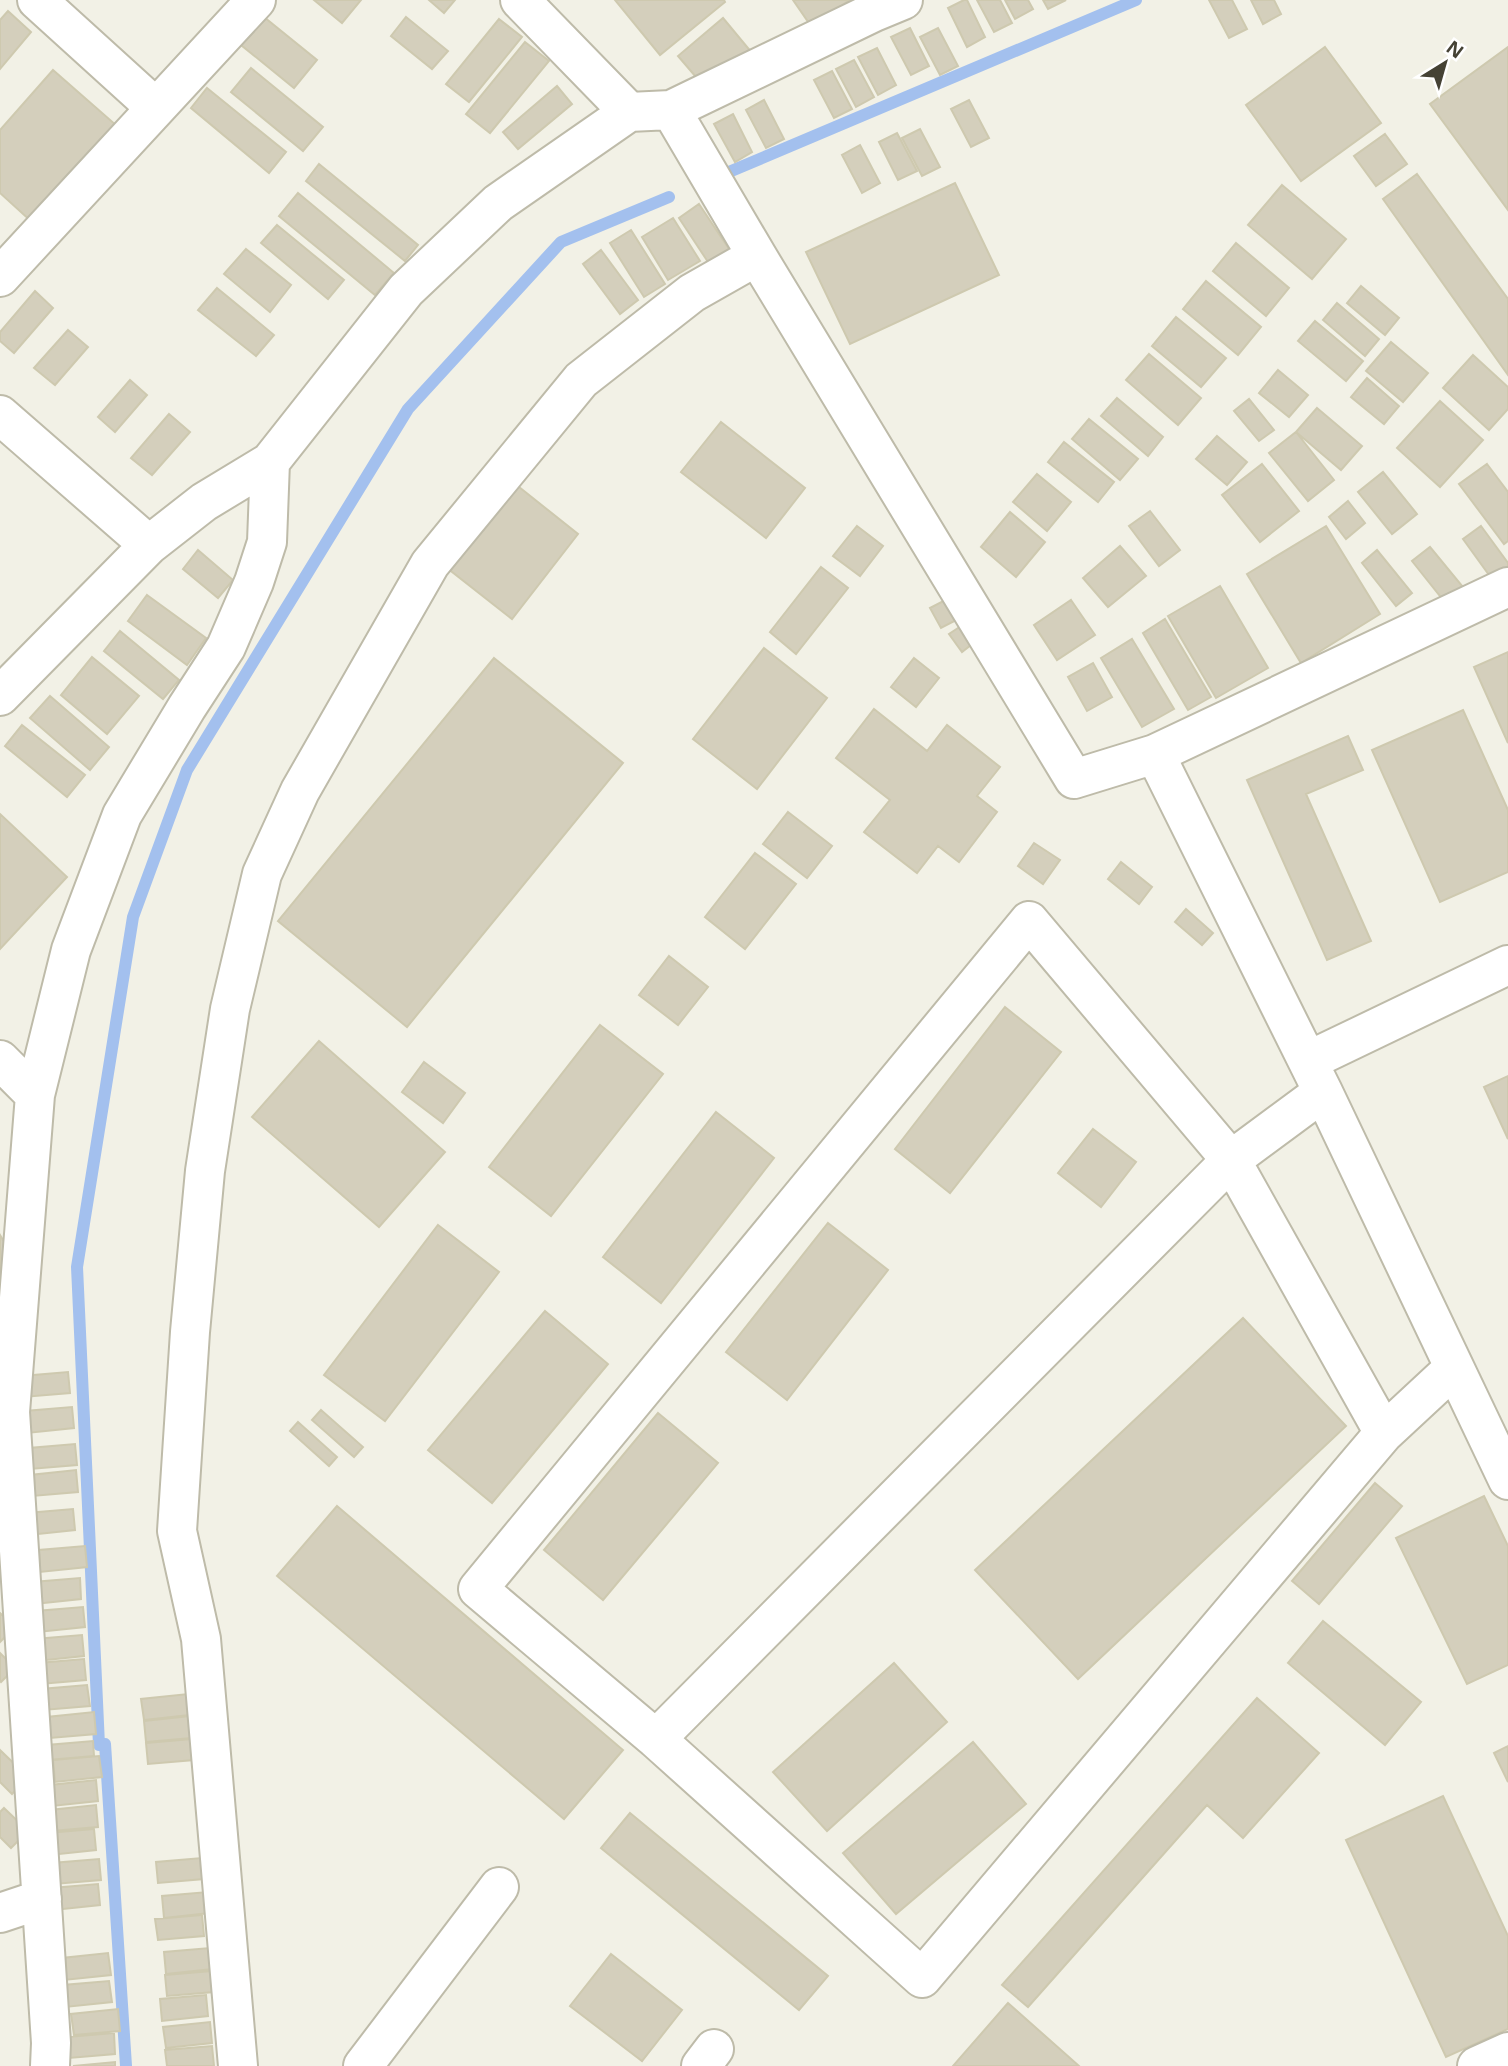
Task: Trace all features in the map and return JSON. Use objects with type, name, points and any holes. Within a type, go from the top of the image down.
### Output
[{"type":"street","points":[[37,0],[156,108]]},
{"type":"street","points":[[0,277],[256,0]]},
{"type":"street","points":[[520,0],[629,112]]},
{"type":"street","points":[[0,696],[149,545],[204,502],[270,462],[406,290],[498,204],[629,112],[671,110],[903,0]]},
{"type":"street","points":[[671,110],[1074,779],[1155,754],[1508,587]]},
{"type":"street","points":[[238,2066],[201,1639],[177,1531],[190,1332],[205,1171],[230,1009],[262,874],[300,791],[430,564],[581,380],[692,293],[757,256]]},
{"type":"street","points":[[0,415],[149,545]]},
{"type":"street","points":[[50,2066],[42,1899],[9,1541],[10,1412],[35,1095],[71,950],[122,815],[226,647],[254,582],[267,542],[270,462]]},
{"type":"street","points":[[1155,754],[1316,1077],[1508,1480]]},
{"type":"street","points":[[1384,1433],[1231,1160],[1029,922],[478,1589],[656,1739],[922,1978],[1384,1433],[1454,1368]]},
{"type":"street","points":[[656,1739],[1316,1077],[1508,965]]},
{"type":"street","points":[[0,1060],[35,1095]]},
{"type":"street","points":[[0,1185],[30,1159]]},
{"type":"street","points":[[363,2066],[499,1886]]},
{"type":"street","points":[[0,1913],[42,1899]]},
{"type":"street","points":[[1477,2066],[1508,2052]]},
{"type":"building","points":[[314,0],[361,0],[342,23]]},
{"type":"building","points":[[429,0],[455,0],[444,13]]},
{"type":"building","points":[[615,0],[724,0],[725,2],[660,55]]},
{"type":"building","points":[[793,0],[850,0],[811,26]]},
{"type":"building","points":[[967,0],[985,37],[967,47],[948,8]]},
{"type":"building","points":[[977,0],[1000,0],[1012,23],[994,32]]},
{"type":"building","points":[[1005,0],[1028,0],[1033,9],[1015,19]]},
{"type":"building","points":[[1043,0],[1066,0],[1048,9]]},
{"type":"building","points":[[1209,0],[1232,0],[1247,29],[1229,38]]},
{"type":"building","points":[[1251,0],[1274,0],[1281,14],[1263,24]]},
{"type":"building","points":[[8,11],[31,32],[0,69],[0,20]]},
{"type":"building","points":[[264,17],[317,60],[294,88],[241,45]]},
{"type":"building","points":[[406,17],[448,51],[432,69],[391,36]]},
{"type":"building","points":[[723,18],[752,53],[708,91],[678,56]]},
{"type":"building","points":[[499,19],[522,37],[469,102],[446,84]]},
{"type":"building","points":[[910,28],[929,66],[911,75],[891,37]]},
{"type":"building","points":[[938,28],[958,66],[940,75],[920,37]]},
{"type":"building","points":[[525,42],[549,61],[490,133],[466,114]]},
{"type":"building","points":[[1325,47],[1381,123],[1301,181],[1246,105]]},
{"type":"building","points":[[1508,47],[1508,210],[1430,104]]},
{"type":"building","points":[[877,48],[896,85],[878,95],[858,57]]},
{"type":"building","points":[[854,60],[874,97],[856,107],[836,69]]},
{"type":"building","points":[[251,68],[323,127],[303,151],[231,92]]},
{"type":"building","points":[[53,70],[117,126],[32,222],[0,193],[0,130]]},
{"type":"building","points":[[832,71],[852,109],[834,118],[814,80]]},
{"type":"building","points":[[557,86],[572,104],[518,149],[503,132]]},
{"type":"building","points":[[207,88],[286,152],[269,173],[191,108]]},
{"type":"building","points":[[764,100],[784,139],[766,148],[746,110]]},
{"type":"building","points":[[969,100],[989,138],[971,147],[951,109]]},
{"type":"building","points":[[733,114],[752,152],[735,162],[714,124]]},
{"type":"building","points":[[920,129],[940,167],[922,176],[902,138]]},
{"type":"building","points":[[897,133],[917,171],[898,180],[879,142]]},
{"type":"building","points":[[1385,134],[1407,164],[1376,186],[1354,156]]},
{"type":"building","points":[[860,145],[880,183],[862,193],[842,155]]},
{"type":"building","points":[[319,164],[418,245],[405,261],[306,181]]},
{"type":"building","points":[[1417,174],[1508,299],[1508,375],[1383,199]]},
{"type":"building","points":[[955,183],[999,275],[850,344],[806,252]]},
{"type":"building","points":[[1282,185],[1346,239],[1312,279],[1248,225]]},
{"type":"building","points":[[298,193],[394,273],[375,295],[279,216]]},
{"type":"building","points":[[699,204],[729,249],[708,262],[679,218]]},
{"type":"building","points":[[673,218],[700,261],[668,280],[642,237]]},
{"type":"building","points":[[277,225],[344,280],[328,299],[261,243]]},
{"type":"building","points":[[631,230],[665,284],[644,297],[610,243]]},
{"type":"building","points":[[1236,243],[1289,288],[1266,316],[1213,271]]},
{"type":"building","points":[[246,249],[291,285],[270,312],[224,274]]},
{"type":"building","points":[[601,250],[638,300],[620,314],[583,264]]},
{"type":"building","points":[[1206,281],[1261,327],[1238,355],[1183,309]]},
{"type":"building","points":[[1361,286],[1399,318],[1385,335],[1347,303]]},
{"type":"building","points":[[217,288],[274,335],[256,356],[198,310]]},
{"type":"building","points":[[35,291],[53,308],[14,353],[0,341],[0,332]]},
{"type":"building","points":[[1337,303],[1379,339],[1365,356],[1323,320]]},
{"type":"building","points":[[1176,317],[1226,358],[1201,387],[1152,346]]},
{"type":"building","points":[[1315,321],[1363,361],[1346,381],[1298,341]]},
{"type":"building","points":[[68,330],[88,347],[55,385],[34,368]]},
{"type":"building","points":[[1391,342],[1428,373],[1403,402],[1366,371]]},
{"type":"building","points":[[1149,354],[1201,398],[1178,425],[1126,380]]},
{"type":"building","points":[[1473,355],[1508,387],[1508,409],[1489,430],[1443,388]]},
{"type":"building","points":[[1278,370],[1308,395],[1289,417],[1259,393]]},
{"type":"building","points":[[1367,378],[1399,406],[1384,424],[1351,397]]},
{"type":"building","points":[[130,380],[147,395],[115,432],[98,417]]},
{"type":"building","points":[[1117,398],[1163,437],[1148,456],[1101,416]]},
{"type":"building","points":[[1249,399],[1274,430],[1259,441],[1234,411]]},
{"type":"building","points":[[1440,401],[1483,440],[1440,487],[1397,448]]},
{"type":"building","points":[[1317,408],[1362,446],[1341,470],[1296,432]]},
{"type":"building","points":[[169,414],[190,432],[152,475],[131,458]]},
{"type":"building","points":[[1089,419],[1138,459],[1120,480],[1072,439]]},
{"type":"building","points":[[721,422],[805,488],[766,538],[681,472]]},
{"type":"building","points":[[1296,432],[1334,480],[1308,501],[1269,453]]},
{"type":"building","points":[[1217,436],[1247,462],[1227,485],[1196,459]]},
{"type":"building","points":[[1064,442],[1114,482],[1098,502],[1048,462]]},
{"type":"building","points":[[1262,464],[1299,511],[1260,542],[1222,495]]},
{"type":"building","points":[[1487,464],[1508,492],[1508,541],[1504,544],[1459,484]]},
{"type":"building","points":[[1383,472],[1417,514],[1392,534],[1358,492]]},
{"type":"building","points":[[1037,474],[1071,502],[1047,531],[1013,502]]},
{"type":"building","points":[[509,479],[578,534],[512,619],[442,564]]},
{"type":"building","points":[[1348,501],[1365,523],[1346,539],[1329,517]]},
{"type":"building","points":[[1150,511],[1180,550],[1159,566],[1129,526]]},
{"type":"building","points":[[1010,512],[1045,542],[1016,577],[981,547]]},
{"type":"building","points":[[857,526],[883,546],[860,576],[833,556]]},
{"type":"building","points":[[1326,526],[1380,614],[1301,663],[1247,574]]},
{"type":"building","points":[[1481,526],[1508,563],[1508,577],[1497,586],[1463,539]]},
{"type":"building","points":[[1120,546],[1146,576],[1108,607],[1083,578]]},
{"type":"building","points":[[1430,547],[1463,587],[1444,601],[1412,561]]},
{"type":"building","points":[[198,550],[233,580],[218,598],[183,569]]},
{"type":"building","points":[[1377,550],[1412,593],[1396,606],[1362,563]]},
{"type":"building","points":[[821,567],[848,588],[796,654],[770,632]]},
{"type":"building","points":[[1220,586],[1268,668],[1216,698],[1168,616]]},
{"type":"building","points":[[147,595],[206,638],[187,665],[128,621]]},
{"type":"building","points":[[951,597],[962,617],[941,628],[930,608]]},
{"type":"building","points":[[1071,600],[1095,635],[1057,660],[1034,625]]},
{"type":"building","points":[[1165,619],[1211,697],[1188,710],[1143,633]]},
{"type":"building","points":[[964,624],[976,641],[962,652],[949,634]]},
{"type":"building","points":[[120,631],[179,680],[163,699],[104,651]]},
{"type":"building","points":[[1132,639],[1174,709],[1142,727],[1101,658]]},
{"type":"building","points":[[764,648],[827,698],[757,789],[693,739]]},
{"type":"building","points":[[1508,652],[1508,743],[1474,667]]},
{"type":"building","points":[[92,657],[139,696],[107,734],[61,695]]},
{"type":"building","points":[[494,658],[623,763],[407,1027],[278,921]]},
{"type":"building","points":[[914,658],[939,678],[916,707],[891,687]]},
{"type":"building","points":[[1093,663],[1112,697],[1087,711],[1068,677]]},
{"type":"building","points":[[50,696],[109,747],[90,770],[30,718]]},
{"type":"building","points":[[874,709],[927,751],[947,725],[1000,767],[977,796],[997,812],[959,862],[938,846],[917,873],[864,832],[890,800],[836,758]]},
{"type":"building","points":[[1463,710],[1508,810],[1508,872],[1440,902],[1372,750]]},
{"type":"building","points":[[22,725],[85,775],[67,797],[5,746]]},
{"type":"building","points":[[1348,736],[1363,770],[1306,794],[1371,941],[1327,960],[1247,780]]},
{"type":"building","points":[[788,812],[832,846],[807,878],[763,844]]},
{"type":"building","points":[[0,814],[67,877],[0,949]]},
{"type":"building","points":[[1034,843],[1060,860],[1043,884],[1018,866]]},
{"type":"building","points":[[755,853],[796,884],[745,949],[705,917]]},
{"type":"building","points":[[1121,862],[1152,887],[1139,904],[1108,879]]},
{"type":"building","points":[[1186,909],[1213,933],[1202,945],[1175,922]]},
{"type":"building","points":[[669,956],[708,987],[678,1025],[639,995]]},
{"type":"building","points":[[1005,1007],[1061,1052],[950,1193],[895,1149]]},
{"type":"building","points":[[600,1025],[663,1074],[551,1216],[489,1167]]},
{"type":"building","points":[[319,1041],[445,1152],[379,1227],[252,1117]]},
{"type":"building","points":[[424,1062],[465,1093],[443,1123],[402,1092]]},
{"type":"building","points":[[1508,1076],[1508,1139],[1484,1087]]},
{"type":"building","points":[[716,1112],[774,1158],[661,1303],[603,1257]]},
{"type":"building","points":[[1093,1129],[1136,1162],[1101,1207],[1058,1173]]},
{"type":"building","points":[[828,1223],[888,1270],[787,1400],[726,1352]]},
{"type":"building","points":[[438,1225],[499,1272],[385,1421],[324,1375]]},
{"type":"building","points":[[0,1235],[16,1262],[1,1271],[0,1270]]},
{"type":"building","points":[[545,1311],[608,1364],[492,1503],[428,1450]]},
{"type":"building","points":[[1243,1318],[1346,1426],[1078,1679],[975,1570]]},
{"type":"building","points":[[68,1372],[70,1393],[23,1397],[22,1376]]},
{"type":"building","points":[[72,1407],[74,1428],[27,1433],[25,1411]]},
{"type":"building","points":[[321,1410],[363,1447],[354,1457],[312,1420]]},
{"type":"building","points":[[658,1413],[718,1463],[603,1600],[544,1550]]},
{"type":"building","points":[[298,1422],[337,1457],[329,1466],[290,1431]]},
{"type":"building","points":[[75,1444],[77,1465],[30,1469],[29,1448]]},
{"type":"building","points":[[76,1470],[78,1492],[32,1496],[30,1475]]},
{"type":"building","points":[[1375,1483],[1402,1506],[1319,1604],[1292,1581]]},
{"type":"building","points":[[1484,1496],[1508,1546],[1508,1665],[1467,1684],[1396,1538]]},
{"type":"building","points":[[337,1506],[623,1750],[564,1819],[277,1576]]},
{"type":"building","points":[[73,1509],[75,1530],[29,1535],[27,1513]]},
{"type":"building","points":[[85,1546],[87,1567],[40,1572],[39,1550]]},
{"type":"building","points":[[80,1578],[81,1599],[35,1604],[33,1582]]},
{"type":"building","points":[[83,1607],[85,1627],[38,1632],[36,1611]]},
{"type":"building","points":[[0,1613],[15,1627],[0,1642]]},
{"type":"building","points":[[1323,1621],[1421,1702],[1385,1745],[1288,1663]]},
{"type":"building","points":[[82,1635],[84,1656],[37,1661],[35,1639]]},
{"type":"building","points":[[0,1653],[15,1668],[1,1682],[0,1681]]},
{"type":"building","points":[[84,1659],[86,1680],[40,1684],[38,1663]]},
{"type":"building","points":[[894,1663],[947,1722],[827,1831],[773,1772]]},
{"type":"building","points":[[87,1685],[90,1706],[43,1710],[41,1689]]},
{"type":"building","points":[[188,1694],[190,1715],[144,1720],[141,1699]]},
{"type":"building","points":[[1257,1698],[1319,1753],[1243,1838],[1207,1805],[1028,2007],[1002,1985]]},
{"type":"building","points":[[94,1712],[96,1734],[50,1738],[47,1717]]},
{"type":"building","points":[[190,1716],[192,1738],[146,1742],[144,1721]]},
{"type":"building","points":[[192,1739],[194,1760],[148,1764],[146,1743]]},
{"type":"building","points":[[93,1741],[94,1756],[48,1760],[47,1745]]},
{"type":"building","points":[[973,1742],[1026,1804],[896,1914],[843,1853]]},
{"type":"building","points":[[1508,1746],[1508,1782],[1494,1753]]},
{"type":"building","points":[[0,1750],[28,1777],[12,1794],[0,1782]]},
{"type":"building","points":[[99,1756],[102,1777],[55,1782],[53,1760]]},
{"type":"building","points":[[96,1780],[98,1801],[52,1806],[50,1785]]},
{"type":"building","points":[[1443,1796],[1508,1936],[1508,2029],[1446,2057],[1346,1840]]},
{"type":"building","points":[[96,1805],[98,1827],[52,1831],[50,1810]]},
{"type":"building","points":[[4,1808],[28,1831],[11,1848],[0,1837],[0,1812]]},
{"type":"building","points":[[630,1813],[828,1976],[799,2010],[601,1848]]},
{"type":"building","points":[[94,1829],[96,1850],[50,1855],[47,1833]]},
{"type":"building","points":[[202,1858],[204,1879],[158,1883],[156,1862]]},
{"type":"building","points":[[99,1859],[101,1880],[54,1884],[52,1863]]},
{"type":"building","points":[[98,1884],[100,1905],[54,1910],[52,1888]]},
{"type":"building","points":[[208,1892],[210,1913],[164,1918],[162,1896]]},
{"type":"building","points":[[202,1915],[204,1936],[158,1940],[155,1919]]},
{"type":"building","points":[[210,1948],[213,1969],[166,1974],[164,1952]]},
{"type":"building","points":[[108,1953],[111,1975],[64,1980],[62,1958]]},
{"type":"building","points":[[611,1954],[682,2010],[642,2061],[570,2006]]},
{"type":"building","points":[[212,1971],[214,1992],[167,1996],[165,1975]]},
{"type":"building","points":[[109,1981],[112,2002],[65,2007],[63,1985]]},
{"type":"building","points":[[206,1995],[208,2016],[162,2021],[160,1999]]},
{"type":"building","points":[[1008,2003],[1079,2066],[953,2066]]},
{"type":"building","points":[[118,2009],[120,2031],[74,2035],[71,2014]]},
{"type":"building","points":[[210,2022],[212,2043],[166,2048],[163,2027]]},
{"type":"building","points":[[114,2033],[115,2054],[69,2058],[67,2037]]},
{"type":"building","points":[[212,2046],[214,2066],[167,2066],[165,2050]]},
{"type":"building","points":[[115,2062],[115,2066],[73,2066]]},
{"type":"waterway","points":[[717,177],[1136,0]]},
{"type":"waterway","points":[[126,2066],[105,1744],[99,1745],[77,1267],[133,917],[187,770],[408,409],[561,242],[669,197]]}]
